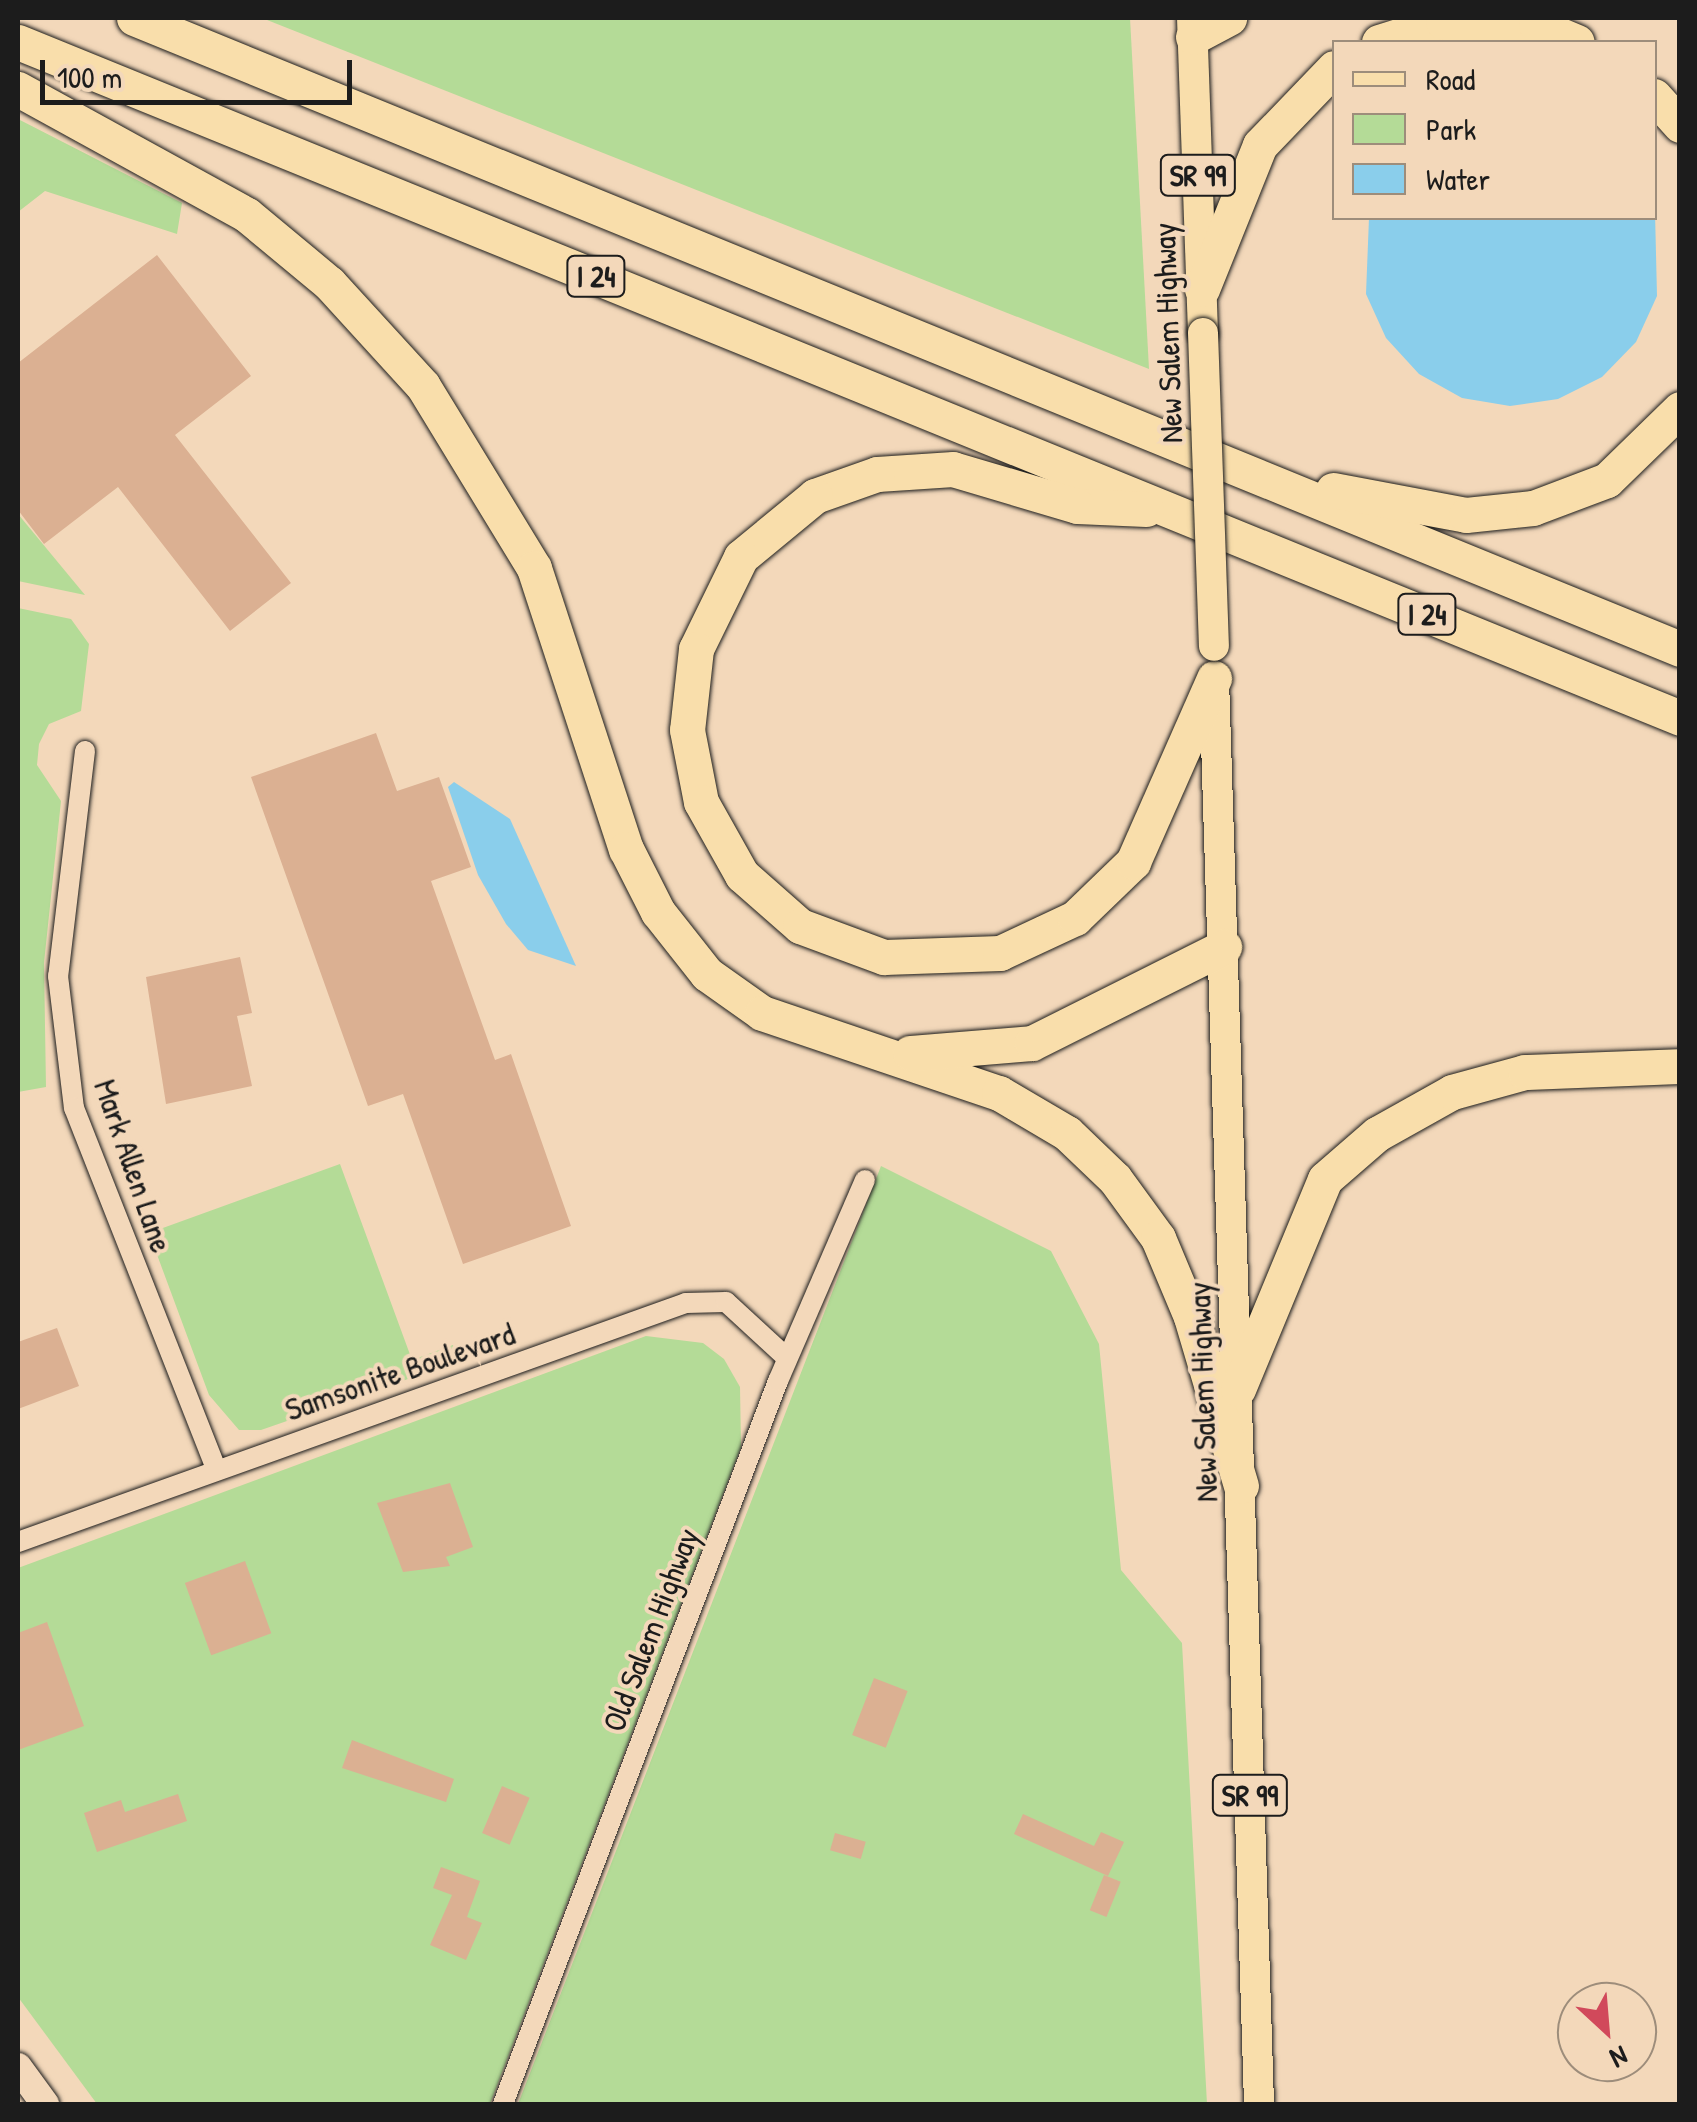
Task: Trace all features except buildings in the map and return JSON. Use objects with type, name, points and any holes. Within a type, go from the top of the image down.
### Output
[{"type":"highway","name":"I 24","points":[[134,18],[1680,649]]},
{"type":"highway","points":[[1192,27],[1229,18]]},
{"type":"highway","points":[[1386,40],[1443,22],[1536,25],[1572,40]]},
{"type":"highway","name":"I 24","points":[[18,42],[1680,718]]},
{"type":"highway","points":[[1202,289],[1260,145],[1332,70]]},
{"type":"highway","points":[[18,89],[246,215],[329,283],[422,386],[534,568],[626,849],[658,912],[708,974],[762,1014],[999,1092],[1067,1133],[1115,1179],[1158,1238],[1191,1317],[1242,1486]]},
{"type":"highway","points":[[1657,99],[1680,125]]},
{"type":"highway","points":[[1249,473],[1466,515],[1533,508],[1607,480],[1680,410]]},
{"type":"highway","points":[[1175,511],[1077,506],[954,468],[877,474],[816,496],[741,557],[709,614],[689,688],[692,767],[718,839],[768,902],[800,926],[884,957],[1000,953],[1076,918],[1134,862],[1214,662]]},
{"type":"highway","points":[[874,1052],[1032,1043],[1224,947]]},
{"type":"highway","points":[[1238,1389],[1325,1179],[1378,1134],[1452,1092],[1525,1072],[1680,1066]]},
{"type":"main road","name":"New Salem Highway","points":[[1192,27],[1259,2104]]},
{"type":"main road","points":[[18,2067],[45,2104]]},
{"type":"street","name":"Mark Allen Lane","points":[[85,751],[58,976],[74,1108],[216,1469]]},
{"type":"street","name":"Old Salem Highway","points":[[503,2104],[788,1358],[866,1180]]},
{"type":"street","name":"Samsonite Boulevard","points":[[18,1542],[686,1303],[726,1302],[788,1358]]},
{"type":"green space","points":[[262,18],[1130,18],[1149,369]]},
{"type":"green space","points":[[18,119],[182,203],[177,234],[45,191],[18,212]]},
{"type":"green space","points":[[18,514],[85,595],[18,581]]},
{"type":"green space","points":[[18,608],[71,619],[89,644],[81,711],[49,724],[39,744],[37,765],[61,801],[44,963],[46,1087],[18,1092]]},
{"type":"green space","points":[[340,1164],[412,1360],[453,1345],[457,1362],[261,1430],[239,1430],[209,1395],[149,1233]]},
{"type":"green space","points":[[881,1166],[1051,1251],[1099,1344],[1121,1570],[1182,1643],[1207,2104],[518,2104]]},
{"type":"green space","points":[[646,1336],[703,1343],[724,1359],[740,1387],[741,1447],[490,2104],[97,2104],[18,1997],[18,1568]]},
{"type":"water","points":[[1369,220],[1655,220],[1657,296],[1636,342],[1602,377],[1558,399],[1510,406],[1462,398],[1419,374],[1386,338],[1366,294]]},
{"type":"water","points":[[454,782],[510,819],[576,966],[528,950],[506,924],[478,875],[448,787]]}]
